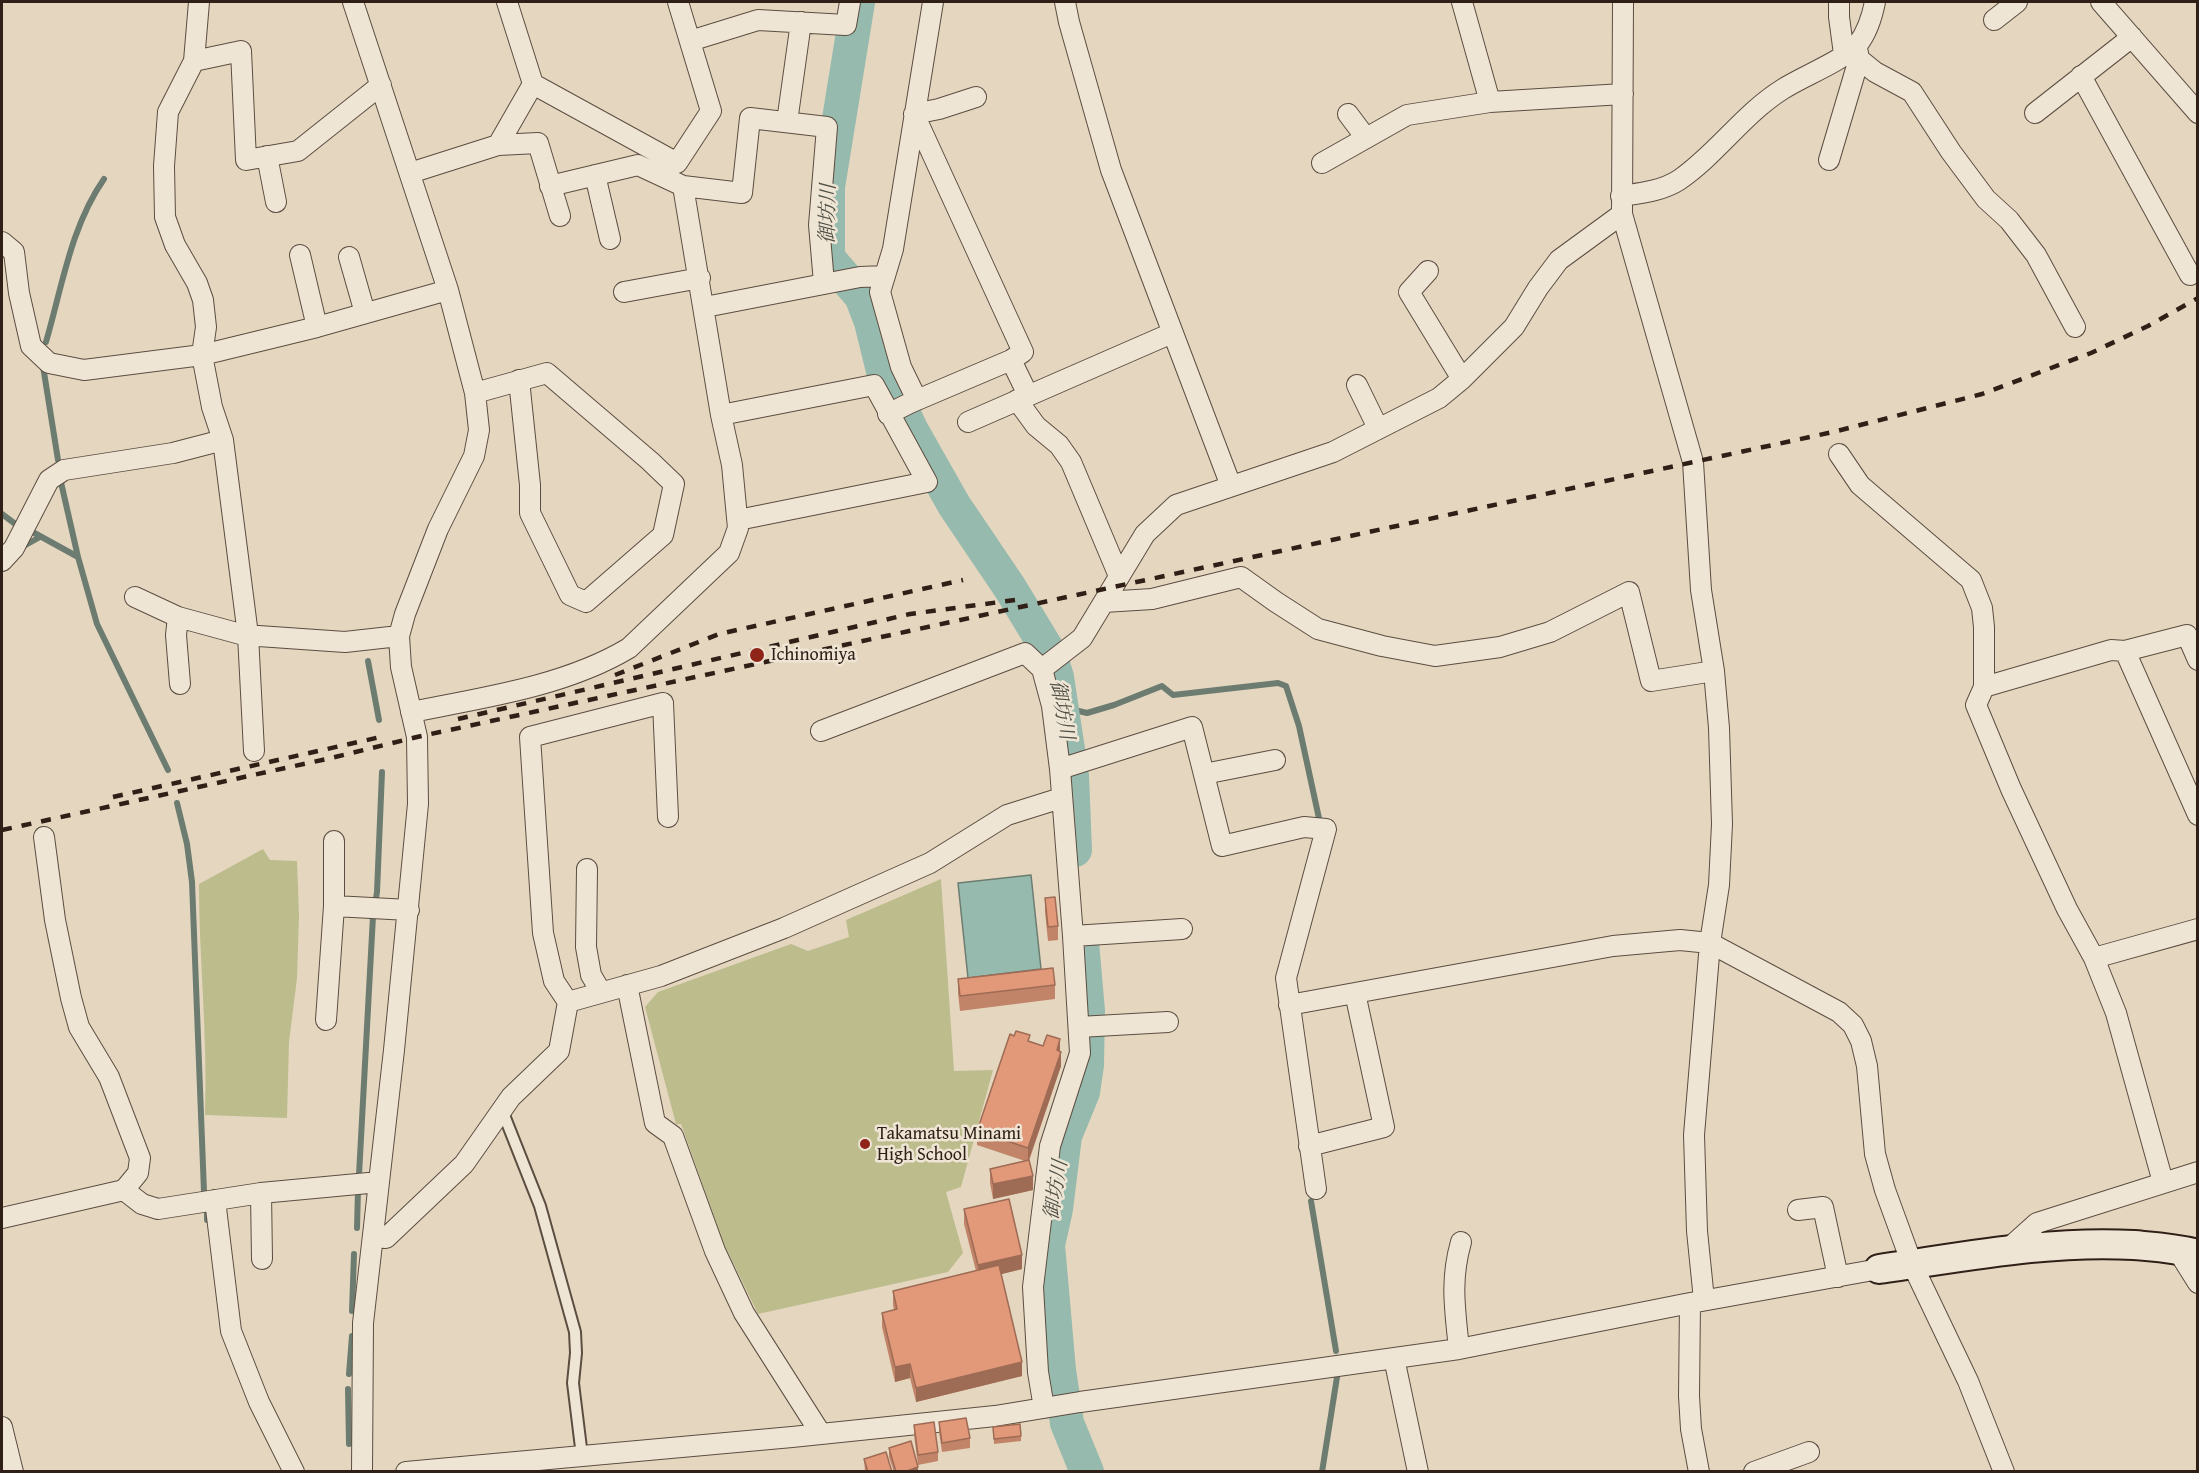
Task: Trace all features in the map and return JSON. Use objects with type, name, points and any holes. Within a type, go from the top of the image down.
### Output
[{"type":"street","points":[[199,2],[194,61],[168,112],[164,207],[165,217],[175,245],[197,283],[202,300],[206,327],[202,355],[212,407],[223,441],[248,635],[254,751]]},
{"type":"street","points":[[353,2],[448,290],[475,393],[479,430],[474,456],[438,529],[405,614],[399,636],[401,667],[417,737],[418,804],[409,910],[363,1323],[362,1472]]},
{"type":"street","points":[[507,2],[533,84],[677,163],[711,111],[678,2]]},
{"type":"street","points":[[690,41],[759,10],[801,22],[846,25],[850,2]]},
{"type":"street","points":[[913,401],[885,315],[880,292],[893,249],[933,2]]},
{"type":"street","points":[[1065,2],[1111,170],[1231,486]]},
{"type":"street","points":[[1462,2],[1490,102]]},
{"type":"street","points":[[1623,2],[1622,205],[1694,462],[1701,590],[1714,671],[1719,728],[1722,824],[1719,885],[1710,943],[1694,1135],[1697,1302],[1688,1370],[1691,1429],[1699,1472]]},
{"type":"street","points":[[1839,2],[1839,17],[1853,53],[1875,72],[1912,92],[1986,200],[2009,220],[2036,255],[2075,327]]},
{"type":"street","points":[[1829,160],[1853,53],[1870,24],[1875,2]]},
{"type":"street","points":[[1994,20],[2018,2]]},
{"type":"street","points":[[2101,2],[2198,113]]},
{"type":"street","points":[[787,122],[801,22]]},
{"type":"street","points":[[2035,113],[2132,37]]},
{"type":"street","points":[[194,61],[241,51],[246,160],[298,151],[381,85]]},
{"type":"street","points":[[1047,665],[1082,638],[1146,534],[1176,505],[1333,452],[1439,398],[1462,380],[1514,327],[1538,288],[1559,260],[1622,205],[1677,182],[1748,115],[1782,89],[1853,53]]},
{"type":"street","points":[[2081,76],[2190,274]]},
{"type":"street","points":[[498,145],[533,84]]},
{"type":"street","points":[[1323,163],[1407,115],[1490,102],[1623,94]]},
{"type":"street","points":[[915,114],[939,109],[976,96]]},
{"type":"street","points":[[888,414],[913,401],[1011,360],[1023,352],[915,114]]},
{"type":"street","points":[[1348,114],[1366,138]]},
{"type":"street","points":[[550,186],[638,165],[683,186],[742,193],[750,118],[827,127],[819,225],[828,283]]},
{"type":"street","points":[[410,173],[498,145],[538,144],[560,216]]},
{"type":"street","points":[[267,156],[276,202]]},
{"type":"street","points":[[595,175],[610,239]]},
{"type":"street","points":[[411,712],[556,679],[609,660],[629,648],[729,553],[738,528],[732,465],[721,415],[705,307],[683,186]]},
{"type":"street","points":[[2,242],[14,252],[19,293],[31,346],[49,363],[84,370],[202,355],[317,327],[448,290]]},
{"type":"street","points":[[300,255],[317,327]]},
{"type":"street","points":[[349,257],[365,313]]},
{"type":"street","points":[[1428,271],[1409,292],[1462,380]]},
{"type":"street","points":[[705,307],[860,277],[885,276]]},
{"type":"street","points":[[624,292],[700,278]]},
{"type":"street","points":[[968,422],[1172,333]]},
{"type":"street","points":[[1011,360],[1022,397],[1036,426],[1059,445],[1071,462],[1119,576]]},
{"type":"street","points":[[475,393],[519,380],[547,373],[674,484],[663,535],[586,602],[570,595],[530,513],[530,485],[519,380]]},
{"type":"street","points":[[721,415],[874,385],[927,482],[738,520]]},
{"type":"street","points":[[1357,385],[1378,428]]},
{"type":"street","points":[[2,561],[14,548],[49,480],[64,470],[173,453],[223,441]]},
{"type":"street","points":[[1839,454],[1860,485],[1971,580],[1982,608],[1984,627],[1984,687],[1976,705],[2011,789],[2067,909],[2094,958],[2116,1013],[2163,1182]]},
{"type":"street","points":[[1104,602],[1152,599],[1241,577],[1318,630],[1435,656],[1500,646],[1550,632],[1629,592],[1651,681],[1714,671]]},
{"type":"street","points":[[135,597],[178,617],[248,635],[345,642],[399,636]]},
{"type":"street","points":[[178,617],[176,635],[180,684]]},
{"type":"street","points":[[1984,687],[2111,650],[2125,651],[2187,635],[2198,660]]},
{"type":"street","points":[[2125,651],[2198,814]]},
{"type":"street","points":[[821,731],[1025,653],[1047,665]]},
{"type":"street","points":[[1046,1408],[1038,1372],[1033,1287],[1050,1146],[1080,1053],[1080,936],[1061,798],[1068,767],[1052,706],[1047,665]]},
{"type":"street","points":[[373,1237],[386,1238],[464,1164],[511,1097],[559,1051],[568,1002],[554,981],[543,933],[530,737],[663,703],[668,817]]},
{"type":"street","points":[[1068,767],[1192,728],[1222,846],[1304,827],[1326,829],[1286,978],[1316,1189]]},
{"type":"street","points":[[1204,774],[1275,760]]},
{"type":"street","points":[[568,1002],[661,976],[784,928],[930,863],[1007,816],[1061,798]]},
{"type":"street","points":[[2,1218],[124,1190],[138,1173],[140,1158],[109,1077],[79,1027],[55,920],[44,837]]},
{"type":"street","points":[[326,1020],[334,906],[334,841]]},
{"type":"street","points":[[587,869],[586,948],[591,975],[601,992]]},
{"type":"street","points":[[334,906],[409,910]]},
{"type":"street","points":[[1080,936],[1182,929]]},
{"type":"street","points":[[2094,958],[2198,929]]},
{"type":"street","points":[[1289,1005],[1613,946],[1680,940],[1710,943],[1839,1012],[1853,1025],[1862,1041],[1867,1066],[1875,1154],[1885,1190],[1912,1264],[1968,1381],[2004,1472]]},
{"type":"street","points":[[627,985],[655,1123],[673,1136],[715,1251],[744,1313],[821,1434]]},
{"type":"street","points":[[1309,1146],[1384,1127],[1355,993]]},
{"type":"street","points":[[1080,1027],[1168,1022]]},
{"type":"street","points":[[2008,1249],[2037,1223],[2198,1172]]},
{"type":"street","points":[[124,1190],[142,1204],[158,1209],[261,1193],[379,1182]]},
{"type":"street","points":[[261,1193],[262,1259]]},
{"type":"street","points":[[215,1200],[231,1331],[259,1402],[294,1472]]},
{"type":"street","points":[[1798,1210],[1823,1207],[1838,1277]]},
{"type":"street","points":[[1459,1349],[1453,1297],[1454,1266],[1461,1242]]},
{"type":"street","points":[[406,1472],[995,1416],[1459,1349],[1697,1302],[1879,1269],[2008,1249],[2097,1243],[2187,1251],[2198,1283]]},
{"type":"street","points":[[1394,1358],[1418,1472]]},
{"type":"street","points":[[2,1426],[13,1472]]},
{"type":"street","points":[[1754,1472],[1809,1452]]},
{"type":"lane","points":[[502,1110],[540,1206],[575,1332],[576,1353],[573,1383],[582,1456]]},
{"type":"green space","points":[[263,849],[270,860],[297,861],[299,916],[297,978],[289,1042],[287,1118],[205,1115],[199,884]]},
{"type":"green space","points":[[941,879],[954,1071],[993,1070],[961,1187],[946,1192],[963,1253],[948,1272],[758,1314],[723,1242],[681,1124],[676,1124],[645,1007],[658,992],[791,944],[808,951],[849,937],[846,920]]},
{"type":"water","points":[[1031,875],[1041,969],[968,978],[958,883]]},
{"type":"building","points":[[1055,897],[1058,926],[1048,927],[1045,898]]},
{"type":"building","points":[[1053,968],[1055,985],[960,996],[958,979]]},
{"type":"building","points":[[1016,1031],[1030,1035],[1028,1041],[1043,1046],[1047,1035],[1060,1039],[1057,1050],[1061,1052],[1028,1148],[977,1131],[1010,1034],[1014,1036]]},
{"type":"building","points":[[1029,1160],[1033,1176],[993,1184],[990,1169]]},
{"type":"building","points":[[1009,1199],[1022,1255],[978,1265],[964,1209]]},
{"type":"building","points":[[999,1265],[1022,1362],[916,1388],[910,1364],[895,1367],[882,1313],[897,1309],[893,1291]]},
{"type":"building","points":[[966,1418],[970,1438],[942,1443],[939,1422]]},
{"type":"building","points":[[934,1422],[938,1452],[918,1455],[914,1425]]},
{"type":"building","points":[[1020,1424],[1021,1436],[994,1439],[993,1427]]},
{"type":"building","points":[[911,1441],[918,1467],[896,1472],[889,1448]]},
{"type":"building","points":[[886,1452],[892,1472],[868,1472],[864,1459]]},
{"type":"waterway","name":"御坊川","points":[[858,2],[828,187],[828,258],[861,296],[871,322],[883,371],[911,429],[954,505],[1010,588],[1049,652],[1057,677],[1072,776],[1075,850]]},
{"type":"waterway","points":[[46,342],[75,237],[104,179]]},
{"type":"waterway","points":[[43,366],[58,460]]},
{"type":"waterway","points":[[60,478],[78,557]]},
{"type":"waterway","points":[[2,514],[18,526]]},
{"type":"waterway","points":[[29,530],[78,557],[97,624],[168,770]]},
{"type":"waterway","points":[[22,547],[40,537]]},
{"type":"waterway","points":[[368,661],[379,720]]},
{"type":"waterway","points":[[1062,707],[1087,713],[1162,686],[1173,695],[1278,683],[1286,686],[1299,726],[1320,823]]},
{"type":"waterway","points":[[359,1175],[373,916],[377,892],[382,772]]},
{"type":"waterway","points":[[177,803],[187,844],[192,882],[204,1192]]},
{"type":"waterway","name":"御坊川","points":[[1082,942],[1088,1011],[1087,1065],[1083,1092],[1065,1136],[1056,1209],[1048,1245],[1059,1370],[1067,1423],[1087,1472]]},
{"type":"waterway","points":[[357,1228],[358,1190]]},
{"type":"waterway","points":[[1311,1201],[1336,1351]]},
{"type":"waterway","points":[[207,1207],[207,1220]]},
{"type":"waterway","points":[[352,1311],[354,1254]]},
{"type":"waterway","points":[[349,1374],[352,1336]]},
{"type":"waterway","points":[[1322,1472],[1337,1377]]},
{"type":"waterway","points":[[348,1389],[349,1444]]},
{"type":"railway","points":[[2,830],[417,737],[1833,432],[1982,394],[2091,353],[2148,326],[2198,298]]},
{"type":"railway","points":[[615,675],[719,634],[963,580]]},
{"type":"railway","points":[[458,719],[910,614],[1015,600]]},
{"type":"railway","points":[[113,797],[385,736]]},
{"type":"place","name":"Ichinomiya","points":[[757,655]]},
{"type":"place","name":"Takamatsu Minami High School","points":[[865,1144]]}]
